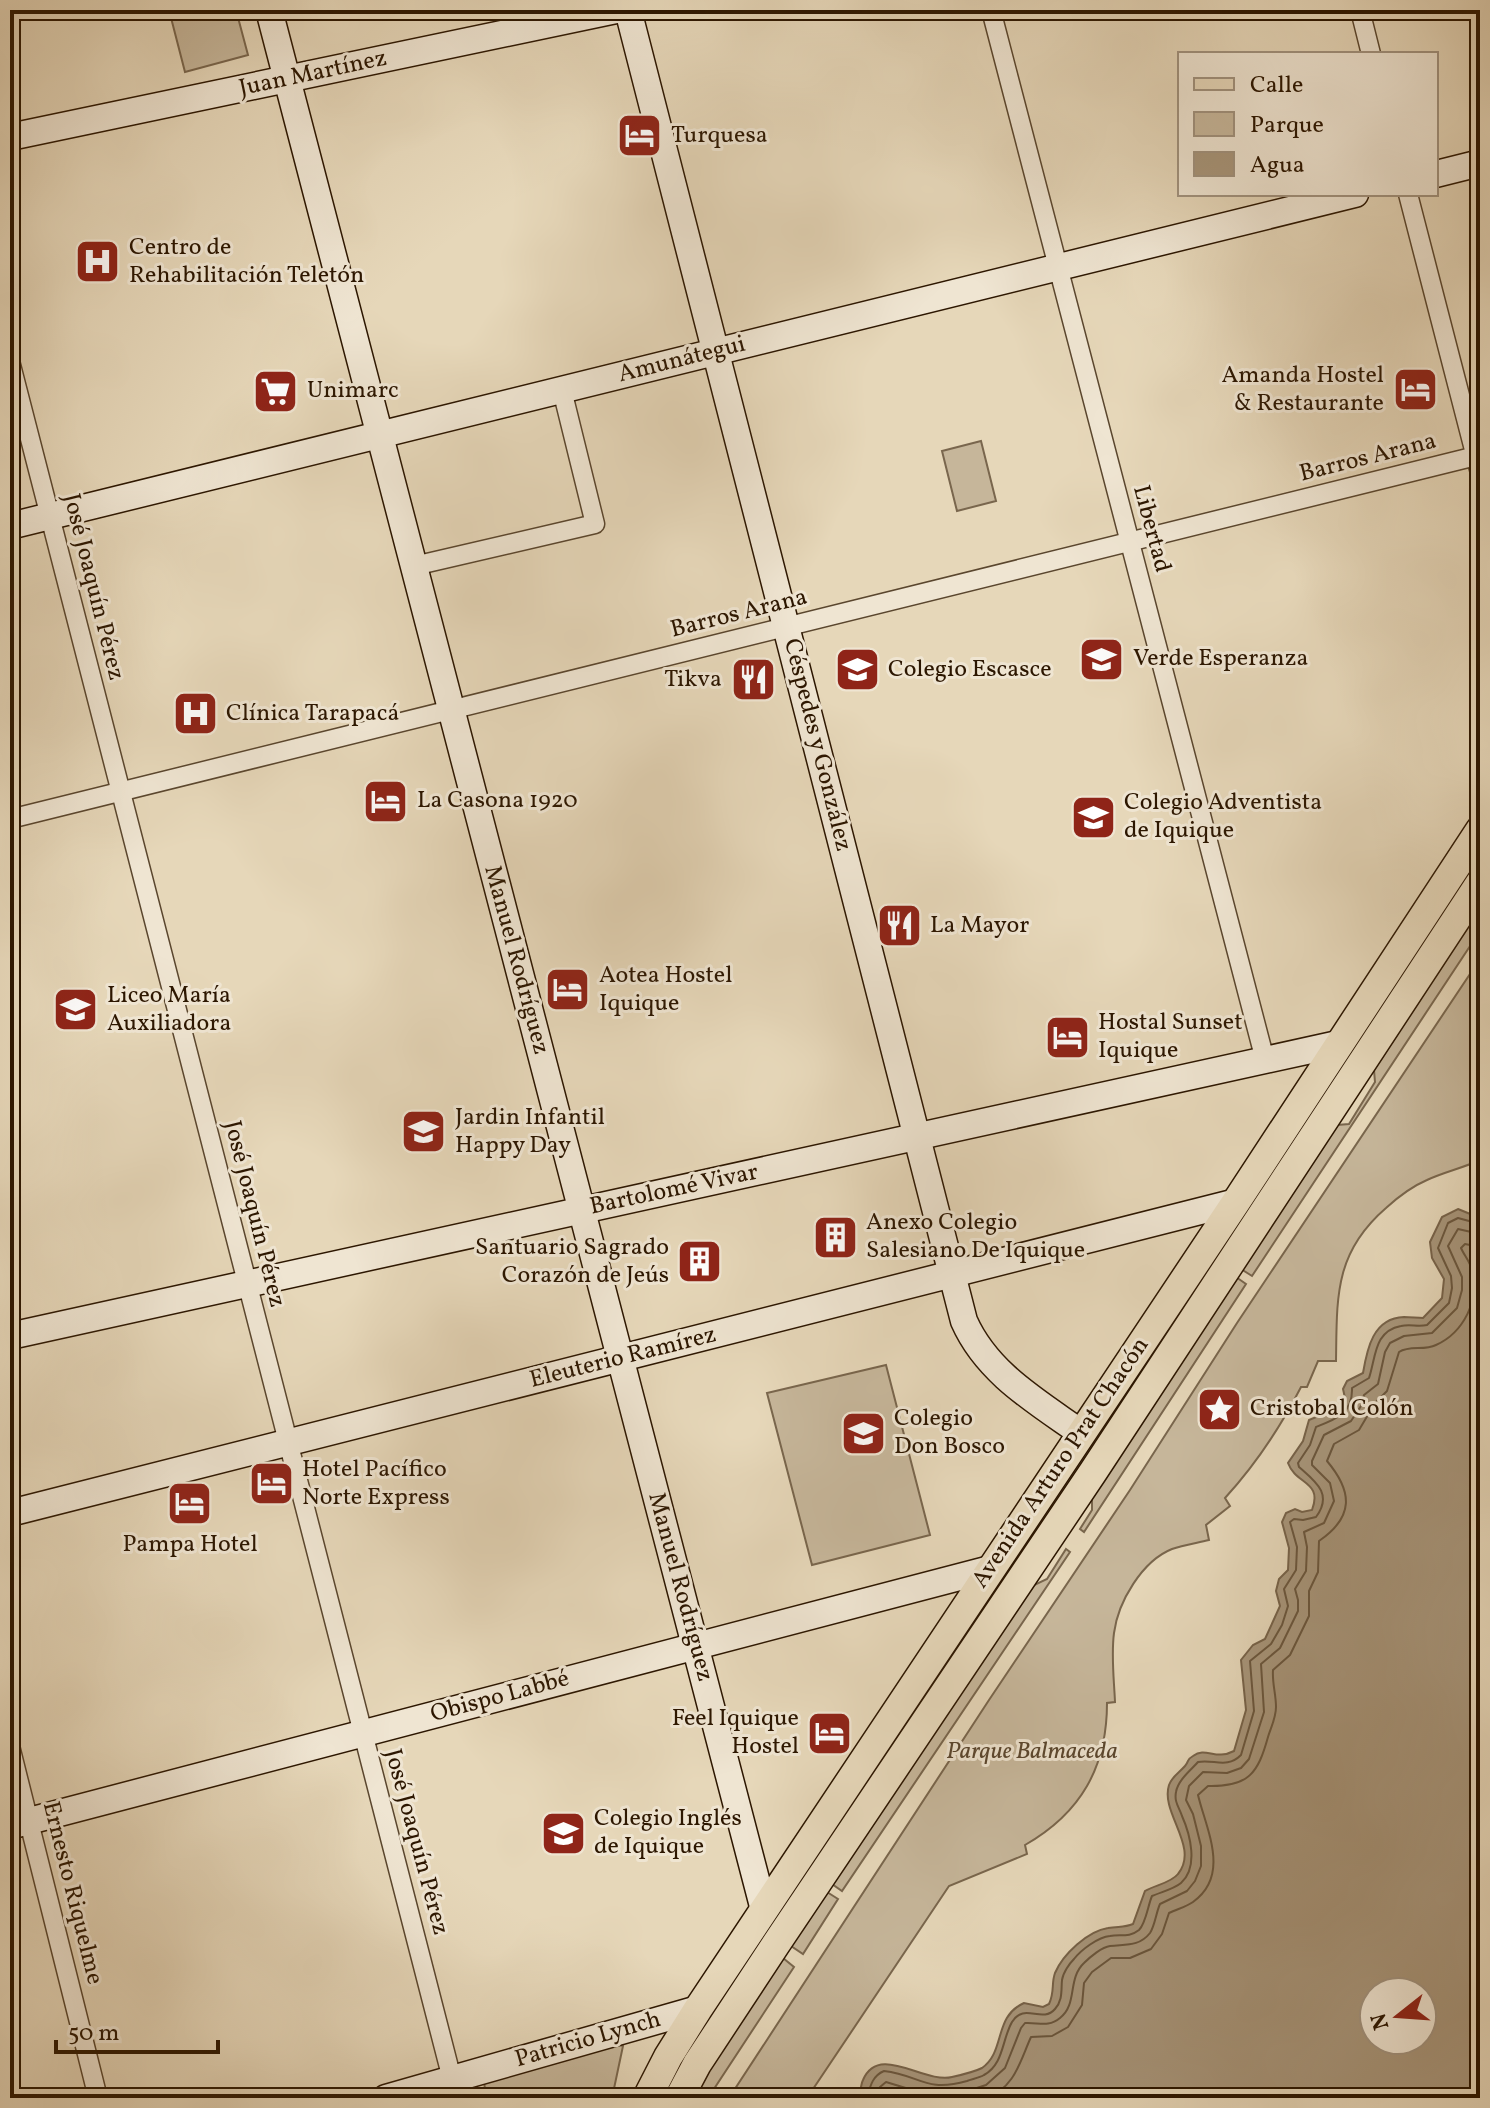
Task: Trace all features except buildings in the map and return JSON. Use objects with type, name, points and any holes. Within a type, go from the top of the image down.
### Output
[{"type":"main road","name":"Avenida Arturo Prat Chacón","points":[[647,2098],[698,2009],[1480,830]]},
{"type":"main road","name":"Avenida Arturo Prat Chacón","points":[[679,2098],[697,2064],[776,1944],[1093,1472],[1480,883]]},
{"type":"main road","points":[[1236,1202],[1296,1163]]},
{"type":"main road","points":[[1081,1433],[1090,1453],[1093,1472]]},
{"type":"street","name":"Manuel Rodríguez","points":[[269,10],[764,1910]]},
{"type":"street","name":"Juan Martínez","points":[[10,137],[616,10]]},
{"type":"street","name":"Céspedes y González","points":[[628,10],[964,1321],[989,1363],[1081,1433]]},
{"type":"street","name":"Libertad","points":[[991,10],[1265,1060]]},
{"type":"street","points":[[1360,10],[1370,52]]},
{"type":"street","points":[[1438,174],[1480,163]]},
{"type":"street","name":"Amunátegui","points":[[10,526],[1347,196]]},
{"type":"street","points":[[1409,196],[1479,462]]},
{"type":"street","name":"José Joaquín Pérez","points":[[10,361],[452,2079]]},
{"type":"street","points":[[414,566],[595,524],[562,390]]},
{"type":"street","name":"Barros Arana","points":[[10,819],[1130,542],[1479,462]]},
{"type":"street","name":"Bartolomé Vivar","points":[[10,1336],[1338,1044]]},
{"type":"street","name":"Eleuterio Ramírez","points":[[10,1513],[1236,1202]]},
{"type":"street","name":"Obispo Labbé","points":[[19,1824],[990,1569]]},
{"type":"street","name":"Ernesto Riquelme","points":[[10,1746],[19,1824],[98,2098]]},
{"type":"street","name":"Patricio Lynch","points":[[386,2098],[698,2009]]},
{"type":"green space","points":[[169,10],[236,10],[248,55],[185,72]]},
{"type":"green space","points":[[981,441],[996,501],[957,511],[942,451]]},
{"type":"green space","points":[[1480,907],[1480,931],[1252,1276],[1241,1269],[1337,1125],[1349,1124],[1375,1082],[1374,1070]]},
{"type":"green space","name":"Parque Balmaceda","points":[[1480,959],[1480,1160],[1416,1185],[1369,1225],[1356,1242],[1342,1277],[1336,1361],[1318,1361],[1307,1387],[1301,1387],[1267,1445],[1225,1498],[1230,1506],[1206,1525],[1209,1540],[1161,1555],[1133,1584],[1121,1608],[1114,1633],[1115,1702],[1107,1703],[1106,1726],[1096,1768],[1076,1803],[1045,1832],[1025,1845],[1027,1854],[949,1886],[807,2098],[729,2098],[1237,1323]]},
{"type":"green space","points":[[1236,1277],[1246,1284],[1084,1532],[1080,1529],[1092,1510],[1092,1492]]},
{"type":"green space","points":[[886,1365],[930,1535],[812,1565],[767,1393]]},
{"type":"green space","points":[[1066,1549],[1070,1552],[842,1891],[832,1884],[1030,1587],[1047,1579]]},
{"type":"green space","points":[[827,1892],[838,1899],[803,1954],[791,1946]]},
{"type":"green space","points":[[783,1958],[794,1967],[708,2098],[694,2098],[707,2072]]},
{"type":"green space","points":[[616,2044],[623,2046],[612,2098],[486,2098],[484,2081]]},
{"type":"water","points":[[1458,1209],[1480,1218],[1480,2098],[859,2098],[863,2080],[870,2070],[880,2065],[903,2067],[941,2078],[982,2068],[994,2053],[1003,2025],[1014,2009],[1024,2003],[1043,2007],[1049,2004],[1055,1973],[1070,1951],[1100,1930],[1133,1924],[1145,1891],[1178,1874],[1184,1864],[1185,1853],[1170,1807],[1169,1785],[1190,1758],[1198,1753],[1221,1755],[1234,1751],[1246,1710],[1241,1660],[1253,1645],[1265,1639],[1280,1606],[1276,1591],[1279,1579],[1288,1570],[1289,1548],[1282,1522],[1286,1513],[1295,1509],[1302,1512],[1312,1510],[1314,1494],[1311,1488],[1288,1463],[1303,1441],[1309,1420],[1338,1408],[1345,1398],[1343,1389],[1347,1381],[1363,1373],[1373,1336],[1378,1329],[1394,1319],[1423,1318],[1442,1298],[1444,1279],[1432,1258],[1430,1242],[1442,1217]]},
{"type":"place","name":"Turquesa","points":[[640,136]]},
{"type":"place","name":"Centro de Rehabilitación Teletón","points":[[98,262]]},
{"type":"place","name":"Amanda Hostel & Restaurante","points":[[1415,390]]},
{"type":"place","name":"Unimarc","points":[[276,391]]},
{"type":"place","name":"Verde Esperanza","points":[[1102,659]]},
{"type":"place","name":"Colegio Escasce","points":[[857,670]]},
{"type":"place","name":"Tikva","points":[[753,680]]},
{"type":"place","name":"Clínica Tarapacá","points":[[195,714]]},
{"type":"place","name":"La Casona 1920","points":[[386,801]]},
{"type":"place","name":"Colegio Adventista de Iquique","points":[[1093,817]]},
{"type":"place","name":"La Mayor","points":[[899,926]]},
{"type":"place","name":"Aotea Hostel Iquique","points":[[568,990]]},
{"type":"place","name":"Liceo María Auxiliadora","points":[[76,1010]]},
{"type":"place","name":"Hostal Sunset Iquique","points":[[1067,1037]]},
{"type":"place","name":"Jardin Infantil Happy Day","points":[[424,1132]]},
{"type":"place","name":"Anexo Colegio Salesiano De Iquique","points":[[835,1237]]},
{"type":"place","name":"Santuario Sagrado Corazón de Jeús","points":[[700,1262]]},
{"type":"place","name":"Cristobal Colón","points":[[1219,1409]]},
{"type":"place","name":"Colegio Don Bosco","points":[[863,1433]]},
{"type":"place","name":"Hotel Pacífico Norte Express","points":[[271,1484]]},
{"type":"place","name":"Pampa Hotel","points":[[190,1503]]},
{"type":"place","name":"Feel Iquique Hostel","points":[[830,1733]]},
{"type":"place","name":"Colegio Inglés de Iquique","points":[[563,1833]]}]
